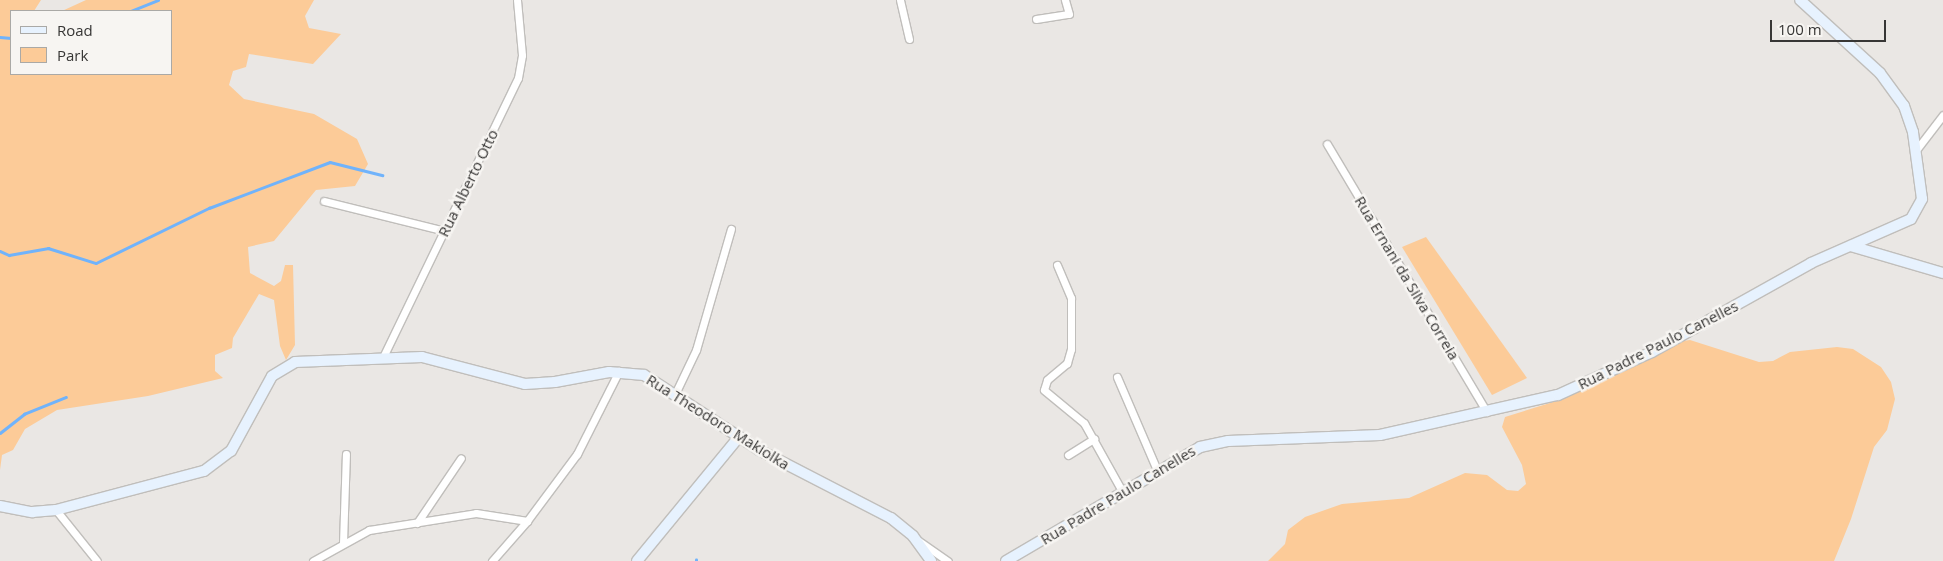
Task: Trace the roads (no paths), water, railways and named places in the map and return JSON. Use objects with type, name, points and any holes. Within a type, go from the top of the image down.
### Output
[{"type":"street","name":"Rua Alberto Otto","points":[[383,357],[518,78],[522,55],[517,0]]},
{"type":"street","points":[[900,0],[909,39]]},
{"type":"street","points":[[1036,19],[1069,14],[1065,0]]},
{"type":"street","name":"Rua Padre Paulo Canelles","points":[[1006,561],[1192,450],[1209,444],[1366,437],[1542,400],[1590,382],[1652,352],[1811,263],[1900,225],[1920,208],[1922,199],[1916,150],[1908,117],[1889,83],[1800,0]]},
{"type":"street","points":[[1916,150],[1943,116]]},
{"type":"street","name":"Rua Ernani da Silva Correia","points":[[1327,144],[1488,412]]},
{"type":"street","points":[[324,201],[445,231]]},
{"type":"street","points":[[676,394],[696,350],[731,229]]},
{"type":"street","points":[[1851,246],[1943,274]]},
{"type":"street","points":[[1058,264],[1070,298],[1071,348],[1067,363],[1046,380],[1044,390],[1080,418],[1094,439],[1122,492]]},
{"type":"street","name":"Rua Theodoro Makiolka","points":[[0,506],[32,512],[56,510],[191,476],[214,466],[237,442],[266,384],[286,366],[306,360],[383,357],[431,358],[525,384],[544,384],[619,371],[644,375],[676,394],[739,437],[883,514],[913,536],[932,561]]},
{"type":"street","points":[[492,561],[527,521],[577,454],[619,371]]},
{"type":"street","points":[[1118,377],[1157,470]]},
{"type":"street","points":[[636,561],[739,437]]},
{"type":"street","points":[[1068,455],[1094,439]]},
{"type":"street","points":[[343,542],[346,454]]},
{"type":"street","points":[[417,523],[461,458]]},
{"type":"street","points":[[56,510],[97,561]]},
{"type":"street","points":[[313,561],[343,542],[369,530],[476,513],[527,521]]},
{"type":"street","points":[[913,536],[948,561]]},
{"type":"waterway","points":[[133,10],[158,0]]},
{"type":"waterway","points":[[0,37],[10,38]]},
{"type":"waterway","points":[[0,251],[9,255],[48,248],[96,263],[209,208],[330,162],[382,175]]},
{"type":"waterway","points":[[0,433],[24,414],[66,397]]}]
